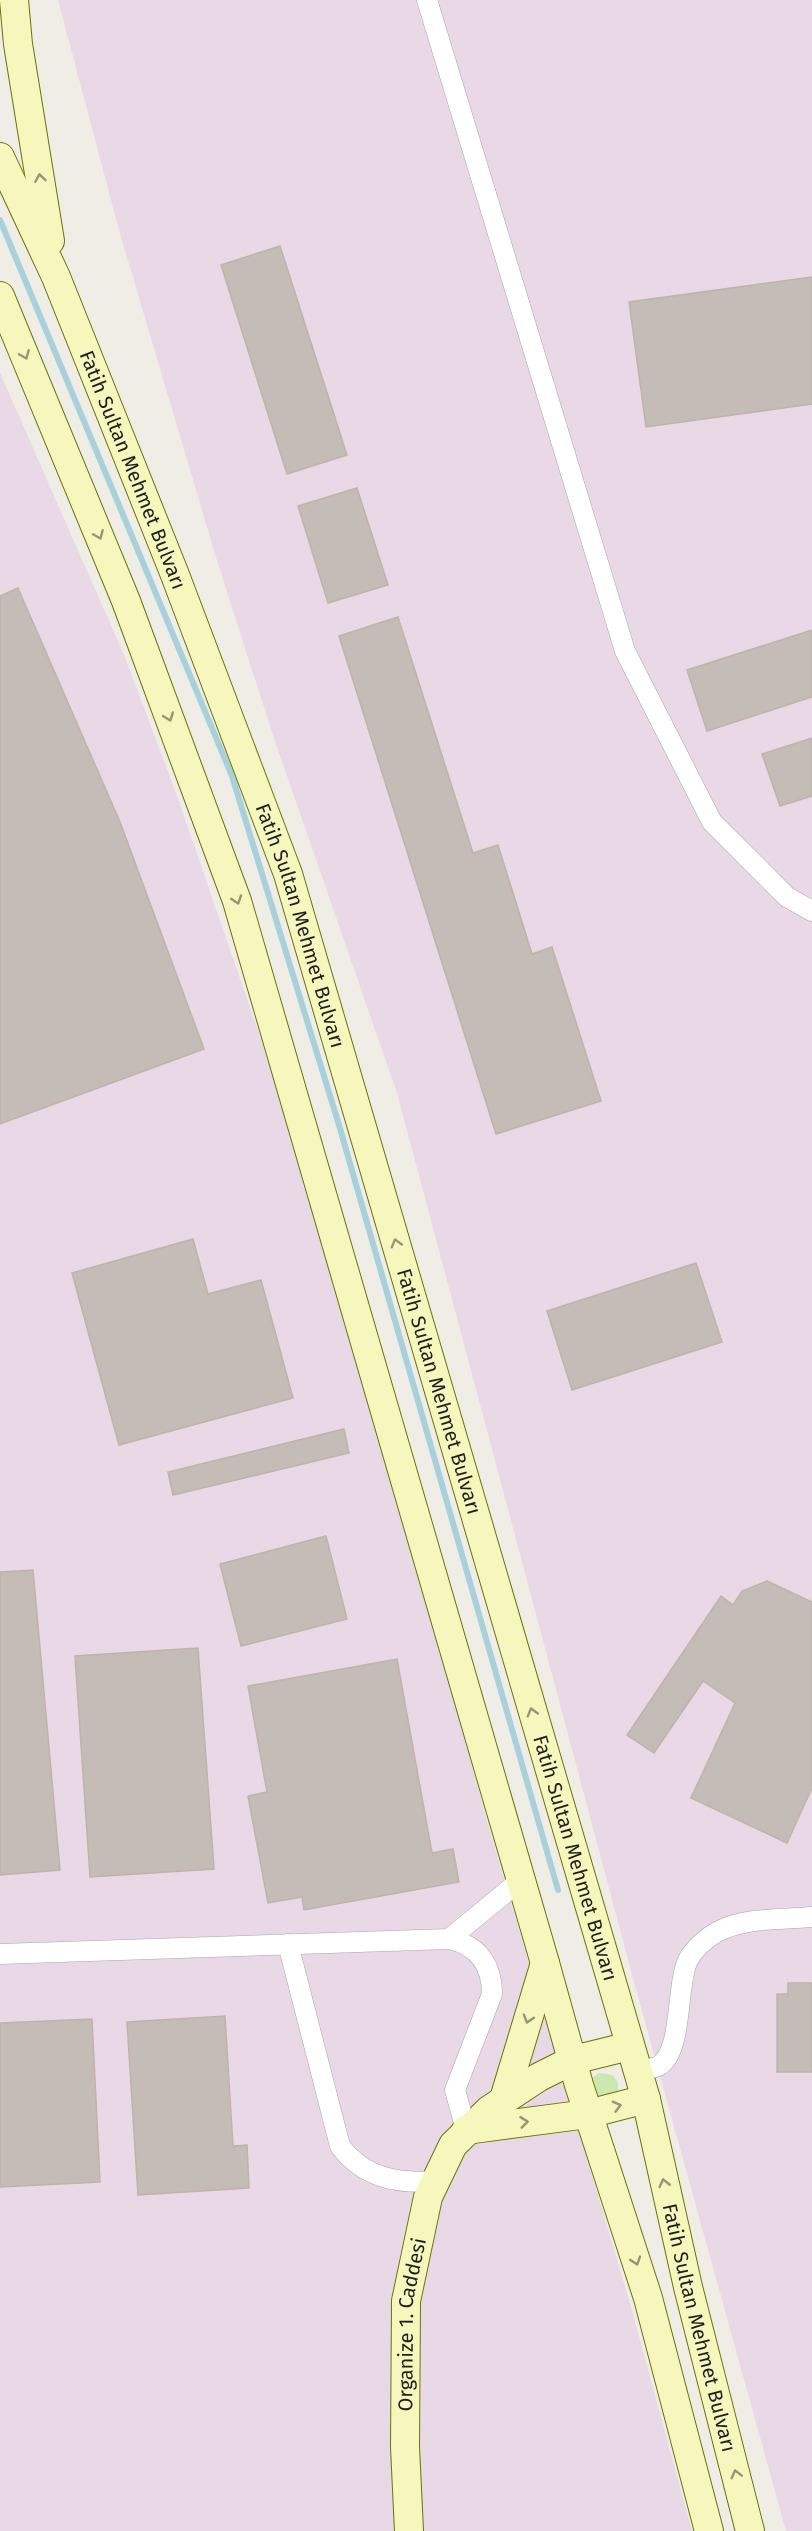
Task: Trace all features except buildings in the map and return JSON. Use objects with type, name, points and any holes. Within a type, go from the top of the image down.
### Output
[{"type":"main road","points":[[14,0],[9,47],[56,277]]},
{"type":"main road","points":[[0,157],[56,277]]},
{"type":"main road","name":"Fatih Sultan Mehmet Bulvarı","points":[[56,277],[175,574],[288,874],[646,2099],[688,2287],[750,2531]]},
{"type":"main road","name":"Fatih Sultan Mehmet Bulvarı","points":[[1,299],[126,601],[237,901],[588,2114],[648,2298],[709,2531]]},
{"type":"main road","points":[[504,2099],[545,1963]]},
{"type":"main road","name":"Organize 1. Caddesi","points":[[409,2531],[405,2446],[406,2301],[428,2198],[453,2145],[466,2130],[504,2099],[539,2077],[573,2060],[634,2058]]},
{"type":"main road","points":[[466,2130],[588,2114],[646,2099]]},
{"type":"street","points":[[427,0],[625,651],[712,822],[787,897],[812,911]]},
{"type":"street","points":[[449,1938],[521,1880]]},
{"type":"street","points":[[634,2058],[659,2066],[669,2054],[674,2041],[687,1961],[701,1944],[718,1931],[739,1924],[812,1917]]},
{"type":"street","points":[[0,1954],[449,1938],[471,1946],[490,1972],[492,1994],[456,2090],[466,2130]]},
{"type":"street","points":[[288,1944],[340,2146],[356,2163],[379,2176],[408,2182],[436,2181]]},
{"type":"shaded area","points":[[58,0],[812,0],[812,2531],[786,2531],[634,1982],[397,1093],[275,741],[218,564],[121,237]]},
{"type":"shaded area","points":[[0,373],[124,655],[176,793],[266,1054],[411,1542],[488,1825],[629,2300],[692,2531],[0,2531]]},
{"type":"green space","points":[[599,2073],[613,2075],[618,2083],[618,2092],[599,2102],[592,2078]]},
{"type":"waterway","points":[[0,220],[232,776],[339,1125],[558,1890]]}]
